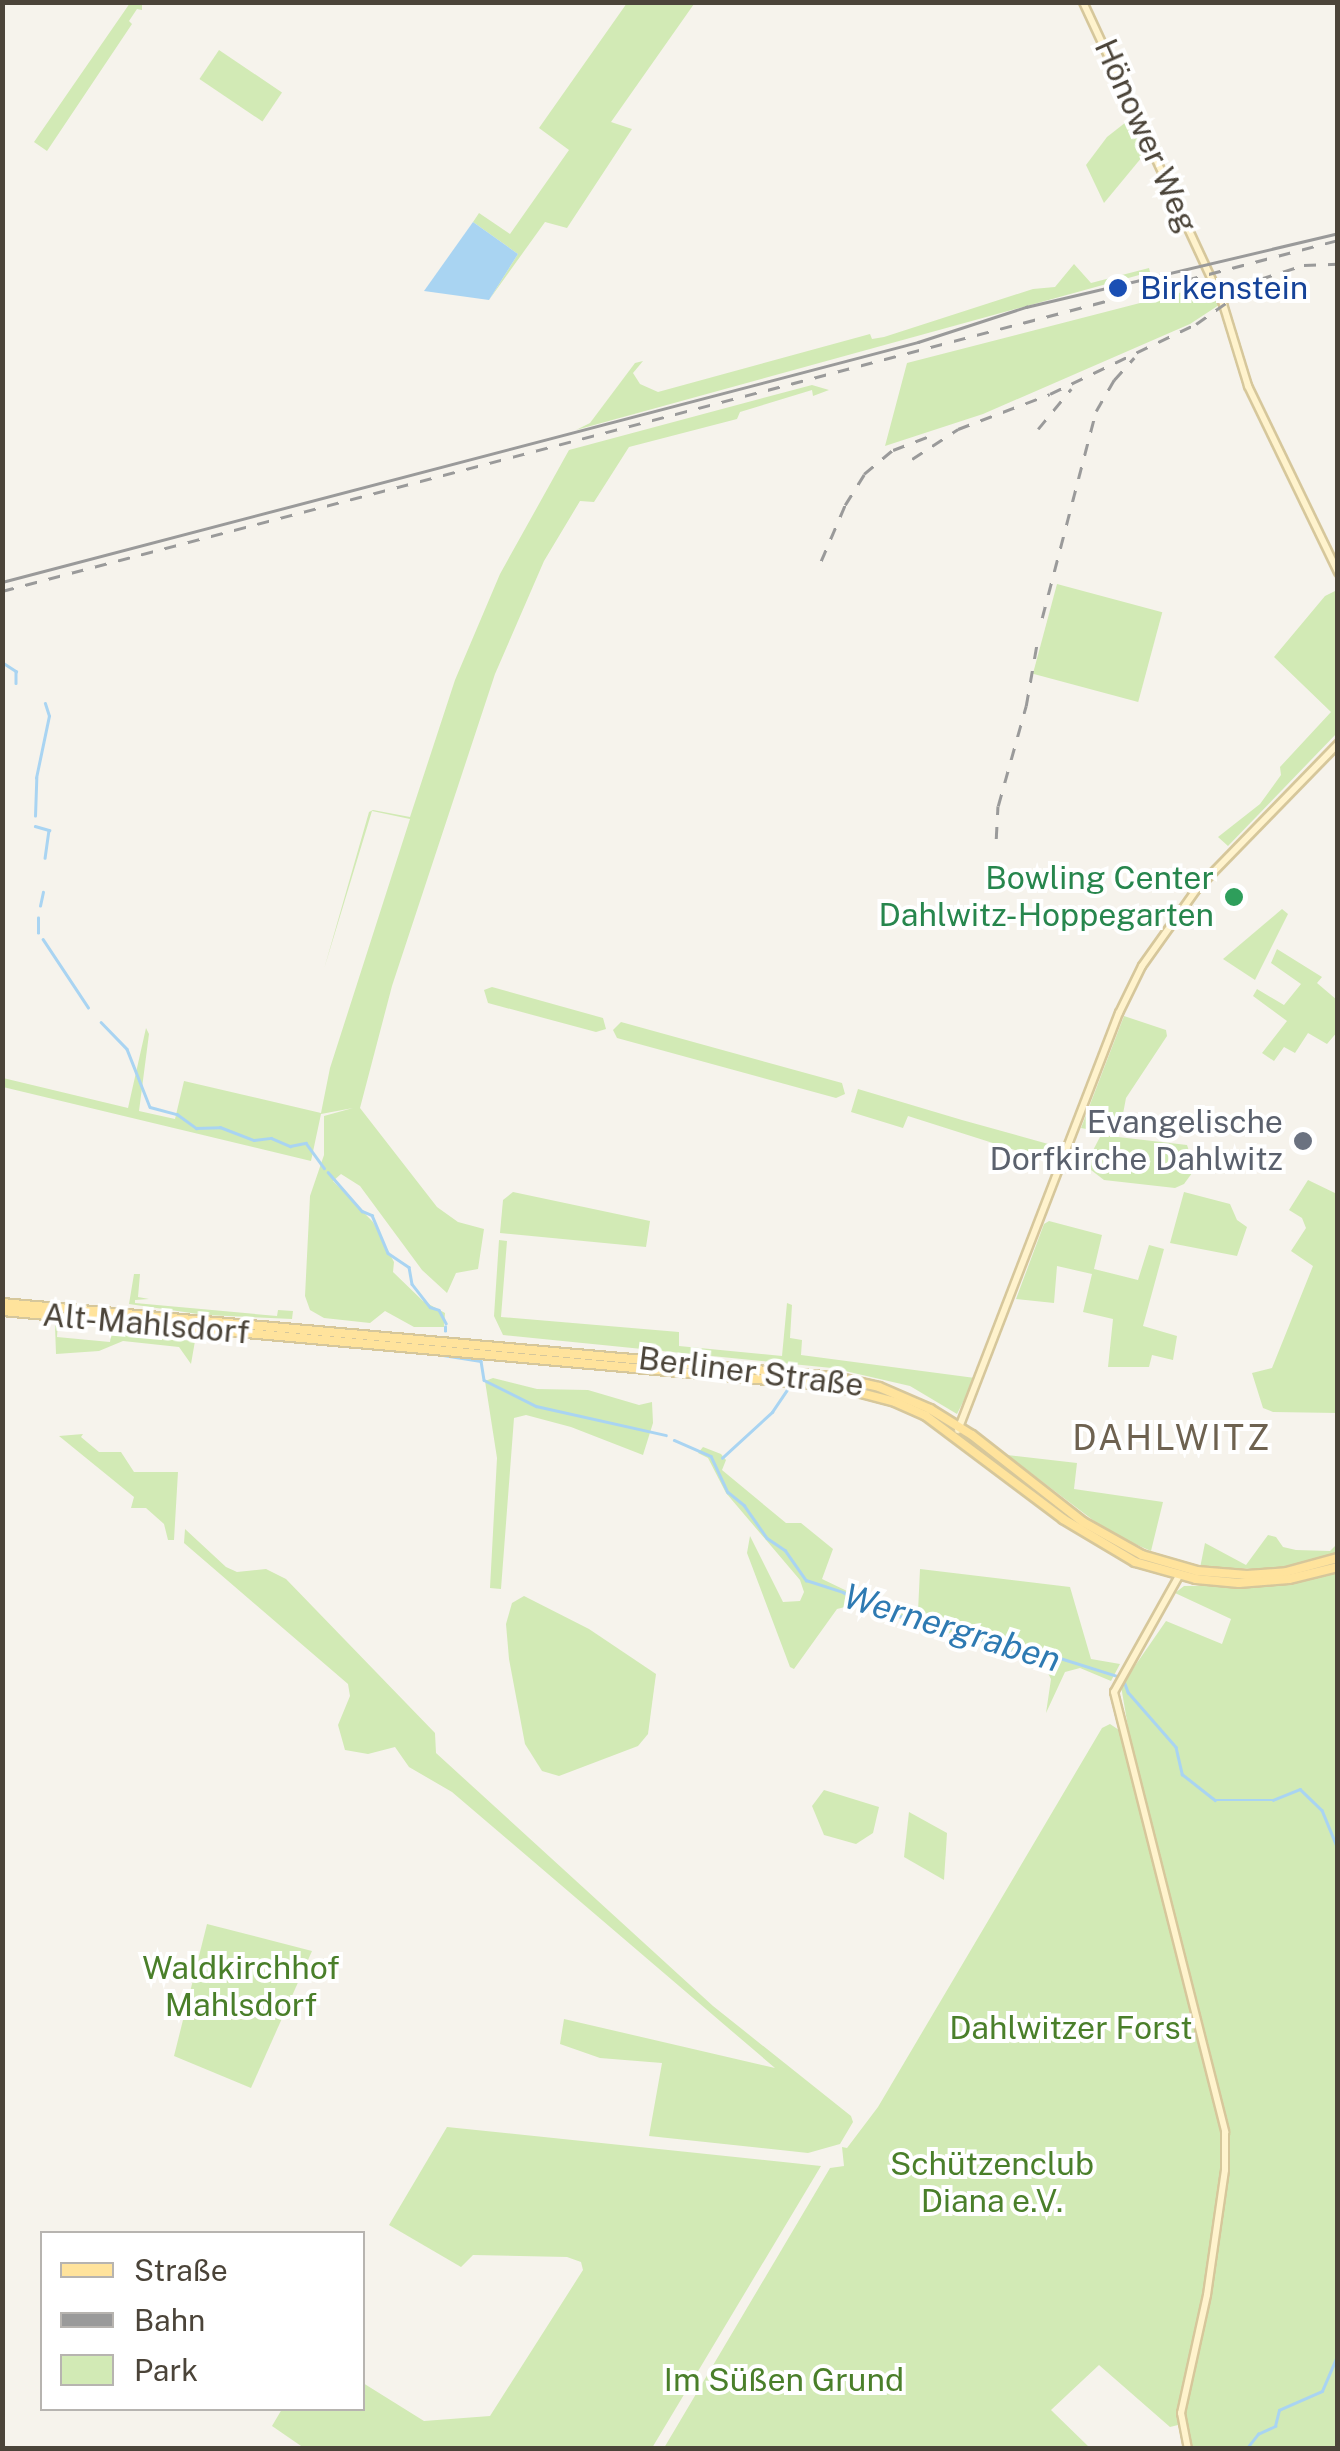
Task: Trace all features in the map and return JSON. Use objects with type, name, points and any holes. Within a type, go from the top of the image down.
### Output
[{"type":"main road","name":"Hönower Weg","points":[[1083,2],[1223,304],[1238,363],[1338,572]]},
{"type":"main road","points":[[958,1431],[1118,1016],[1142,966],[1196,890],[1338,744]]},
{"type":"main road","name":"Alt-Mahlsdorf","points":[[2,1303],[290,1332]]},
{"type":"main road","name":"Alt-Mahlsdorf","points":[[2,1312],[290,1332]]},
{"type":"main road","name":"Berliner Straße","points":[[290,1332],[834,1386],[895,1402],[958,1431],[1096,1531],[1182,1572],[1250,1583],[1338,1567]]},
{"type":"main road","name":"Berliner Straße","points":[[1182,1572],[1268,1574],[1338,1558]]},
{"type":"main road","points":[[1182,1572],[1115,1685],[1114,1697],[1225,2132],[1226,2161],[1207,2295],[1181,2413],[1188,2448]]},
{"type":"green space","points":[[130,3],[142,4],[142,10],[137,9],[129,21],[132,24],[47,151],[34,142]]},
{"type":"green space","points":[[627,3],[694,4],[611,122],[632,129],[567,228],[545,222],[489,300],[518,254],[473,222],[479,213],[510,234],[569,150],[539,128]]},
{"type":"green space","points":[[219,50],[282,92],[262,122],[199,79]]},
{"type":"green space","points":[[1135,115],[1147,151],[1104,203],[1086,165],[1107,137]]},
{"type":"green space","points":[[1074,264],[1091,283],[1149,268],[1150,272],[576,430],[590,423],[635,363],[643,361],[633,373],[640,384],[658,392],[870,334],[872,339],[884,337],[1033,289],[1055,287]]},
{"type":"green space","points":[[1211,285],[1219,305],[1190,324],[983,414],[885,446],[907,363],[1206,286],[1215,298]]},
{"type":"green space","points":[[812,385],[829,390],[813,396],[812,390],[740,412],[737,419],[629,447],[594,502],[580,501],[544,561],[495,674],[392,986],[360,1108],[437,1207],[458,1222],[484,1229],[478,1269],[456,1273],[447,1293],[422,1270],[360,1186],[341,1174],[333,1181],[373,1222],[394,1262],[393,1272],[423,1301],[445,1313],[444,1327],[414,1327],[385,1311],[370,1323],[324,1318],[310,1310],[305,1296],[310,1196],[324,1155],[324,1116],[353,1108],[321,1114],[311,1161],[3,1087],[3,1078],[128,1108],[146,1028],[149,1034],[139,1111],[175,1119],[184,1081],[321,1113],[330,1068],[410,819],[372,811],[324,969],[369,812],[373,810],[410,817],[455,680],[500,574],[569,450]]},
{"type":"green space","points":[[1057,584],[1162,612],[1138,702],[1033,674]]},
{"type":"green space","points":[[1337,590],[1337,733],[1228,846],[1218,837],[1260,804],[1281,775],[1280,767],[1331,712],[1274,657],[1325,596]]},
{"type":"green space","points":[[1282,909],[1288,914],[1255,980],[1223,959]]},
{"type":"green space","points":[[1277,949],[1322,977],[1317,983],[1337,1000],[1338,1031],[1327,1044],[1308,1033],[1295,1053],[1284,1047],[1274,1061],[1262,1053],[1287,1021],[1253,996],[1257,989],[1284,1005],[1301,984],[1271,963]]},
{"type":"green space","points":[[492,987],[603,1018],[606,1029],[596,1032],[488,1003],[484,990]]},
{"type":"green space","points":[[1124,1016],[1166,1030],[1167,1036],[1126,1098],[1119,1135],[1081,1128]]},
{"type":"green space","points":[[621,1022],[842,1083],[845,1094],[836,1098],[617,1038],[613,1030]]},
{"type":"green space","points":[[858,1089],[1059,1147],[1053,1162],[908,1116],[903,1128],[851,1112]]},
{"type":"green space","points":[[1101,1135],[1187,1145],[1195,1169],[1184,1184],[1175,1188],[1104,1180],[1091,1170],[1088,1160]]},
{"type":"green space","points":[[1308,1180],[1337,1194],[1337,1413],[1273,1412],[1263,1408],[1252,1373],[1272,1368],[1313,1266],[1291,1251],[1306,1228],[1302,1218],[1289,1210]]},
{"type":"green space","points":[[513,1192],[650,1221],[646,1247],[500,1233],[503,1200]]},
{"type":"green space","points":[[1184,1192],[1230,1204],[1237,1220],[1247,1227],[1237,1256],[1170,1243]]},
{"type":"green space","points":[[1049,1221],[1102,1235],[1094,1269],[1138,1280],[1149,1245],[1164,1249],[1143,1326],[1177,1336],[1173,1360],[1152,1355],[1149,1367],[1108,1367],[1113,1319],[1083,1312],[1092,1274],[1057,1266],[1054,1303],[1016,1299],[1044,1224]]},
{"type":"green space","points":[[499,1240],[507,1241],[501,1317],[679,1332],[679,1346],[782,1356],[787,1303],[792,1305],[790,1338],[802,1340],[801,1355],[975,1378],[957,1414],[910,1386],[832,1368],[503,1335],[494,1316]]},
{"type":"green space","points":[[134,1274],[140,1274],[138,1297],[149,1299],[135,1303],[277,1316],[278,1310],[293,1311],[292,1319],[205,1315],[129,1304]]},
{"type":"green space","points":[[60,1320],[196,1330],[196,1334],[58,1323],[57,1337],[110,1342],[111,1334],[195,1341],[191,1364],[179,1347],[123,1341],[99,1351],[56,1354],[55,1326]]},
{"type":"green space","points":[[493,1378],[537,1389],[588,1390],[639,1405],[652,1402],[653,1423],[643,1455],[571,1427],[526,1415],[514,1418],[501,1589],[490,1588],[497,1458],[485,1381]]},
{"type":"green space","points":[[83,1434],[81,1437],[99,1452],[121,1452],[134,1472],[178,1472],[174,1540],[168,1540],[164,1524],[146,1508],[131,1508],[134,1497],[59,1436]]},
{"type":"green space","points":[[703,1447],[721,1454],[726,1460],[722,1470],[786,1523],[801,1523],[833,1549],[822,1579],[872,1603],[918,1612],[920,1569],[1070,1587],[1091,1659],[1120,1664],[1111,1681],[1080,1668],[1065,1672],[1046,1713],[1051,1679],[1041,1660],[853,1605],[837,1609],[794,1669],[790,1667],[747,1553],[750,1536],[783,1602],[800,1601],[804,1592],[800,1580],[726,1493],[708,1458],[698,1453]]},
{"type":"green space","points":[[1007,1455],[1077,1463],[1074,1489],[1163,1502],[1151,1551],[1110,1533]]},
{"type":"green space","points":[[185,1529],[226,1567],[237,1572],[266,1569],[286,1579],[435,1733],[436,1753],[713,2006],[851,2116],[853,2122],[840,2144],[808,2153],[649,2136],[662,2063],[600,2058],[560,2044],[564,2019],[775,2068],[452,1792],[409,1767],[395,1747],[368,1754],[345,1750],[338,1725],[350,1696],[348,1684],[184,1543]]},
{"type":"green space","points":[[1268,1535],[1276,1537],[1283,1547],[1296,1550],[1330,1551],[1337,1544],[1337,1554],[1276,1569],[1200,1568],[1205,1543],[1246,1565]]},
{"type":"green space","points":[[1337,1570],[1337,2448],[1190,2448],[1182,2423],[1226,2177],[1226,2127],[1124,1729],[1128,1727],[1121,1686],[1166,1621],[1222,1644],[1231,1619],[1175,1593],[1184,1586],[1269,1585]]},
{"type":"green space","points":[[524,1596],[589,1629],[656,1674],[648,1734],[638,1746],[559,1776],[542,1771],[525,1744],[509,1659],[506,1624],[512,1603]]},
{"type":"green space","name":"Dahlwitzer Forst","points":[[1110,1724],[1119,1730],[1222,2125],[1222,2171],[1204,2301],[1178,2425],[1170,2427],[1099,2365],[1051,2410],[1090,2448],[664,2448],[830,2168],[844,2166],[842,2147],[847,2148],[878,2107],[1102,1728]]},
{"type":"green space","points":[[824,1790],[879,1807],[873,1833],[856,1844],[824,1835],[812,1806]]},
{"type":"green space","points":[[909,1812],[947,1833],[944,1880],[904,1857]]},
{"type":"green space","name":"Waldkirchhof Mahlsdorf","points":[[207,1924],[312,1951],[251,2088],[174,2056]]},
{"type":"green space","points":[[447,2127],[821,2166],[652,2448],[304,2448],[272,2426],[281,2411],[365,2411],[365,2384],[424,2421],[490,2416],[583,2270],[581,2262],[567,2257],[473,2255],[461,2267],[389,2225]]},
{"type":"water","points":[[473,222],[518,254],[489,300],[424,291]]},
{"type":"waterway","name":"Wernergraben","points":[[2,662],[16,671],[16,683]]},
{"type":"waterway","name":"Wernergraben","points":[[35,816],[36,778],[49,716],[45,704]]},
{"type":"waterway","name":"Wernergraben","points":[[35,826],[49,830],[45,858]]},
{"type":"waterway","name":"Wernergraben","points":[[40,906],[43,892]]},
{"type":"waterway","name":"Wernergraben","points":[[38,918],[38,933]]},
{"type":"waterway","name":"Wernergraben","points":[[43,939],[88,1007]]},
{"type":"waterway","name":"Wernergraben","points":[[101,1022],[127,1049],[150,1107],[177,1114],[196,1128],[220,1127],[254,1140],[271,1138],[290,1146],[306,1143],[324,1168]]},
{"type":"waterway","name":"Wernergraben","points":[[328,1172],[362,1211],[372,1215],[388,1253],[409,1267],[412,1284],[430,1307],[439,1310],[446,1323]]},
{"type":"waterway","name":"Wernergraben","points":[[443,1355],[481,1361],[484,1380],[536,1406],[666,1435]]},
{"type":"waterway","points":[[722,1458],[772,1412],[787,1390]]},
{"type":"waterway","name":"Wernergraben","points":[[674,1440],[711,1456],[728,1492],[744,1505],[767,1538],[785,1550],[806,1580],[843,1592],[876,1612],[936,1622],[1009,1651],[1060,1658],[1117,1676]]},
{"type":"waterway","name":"Wernergraben","points":[[1124,1681],[1128,1692],[1176,1747],[1182,1774],[1215,1800],[1273,1800],[1300,1789],[1322,1810],[1338,1849]]},
{"type":"waterway","points":[[1247,2448],[1258,2434],[1275,2426],[1279,2410],[1322,2391],[1338,2354]]},
{"type":"tram line","points":[[2,582],[918,342],[1026,307],[1338,233]]},
{"type":"railway","points":[[2,591],[1338,240]]},
{"type":"railway","points":[[912,459],[958,429],[1050,394],[1196,324],[1260,279],[1304,265],[1338,264]]},
{"type":"railway","points":[[1042,618],[1096,411],[1114,380],[1134,358]]},
{"type":"railway","points":[[1038,429],[1071,389]]},
{"type":"railway","points":[[821,561],[845,505],[864,474],[893,450],[935,434]]},
{"type":"railway","points":[[996,839],[998,806],[1026,706],[1038,637]]},
{"type":"place","name":"Birkenstein","points":[[1118,288]]},
{"type":"place","name":"Bowling Center Dahlwitz-Hoppegarten","points":[[1234,897]]},
{"type":"place","name":"Evangelische Dorfkirche Dahlwitz","points":[[1303,1141]]},
{"type":"district","name":"DAHLWITZ","points":[[1172,1438]]},
{"type":"park label","name":"Schützenclub Diana e.V.","points":[[992,2184]]},
{"type":"park label","name":"Im Süßen Grund","points":[[784,2380]]}]
